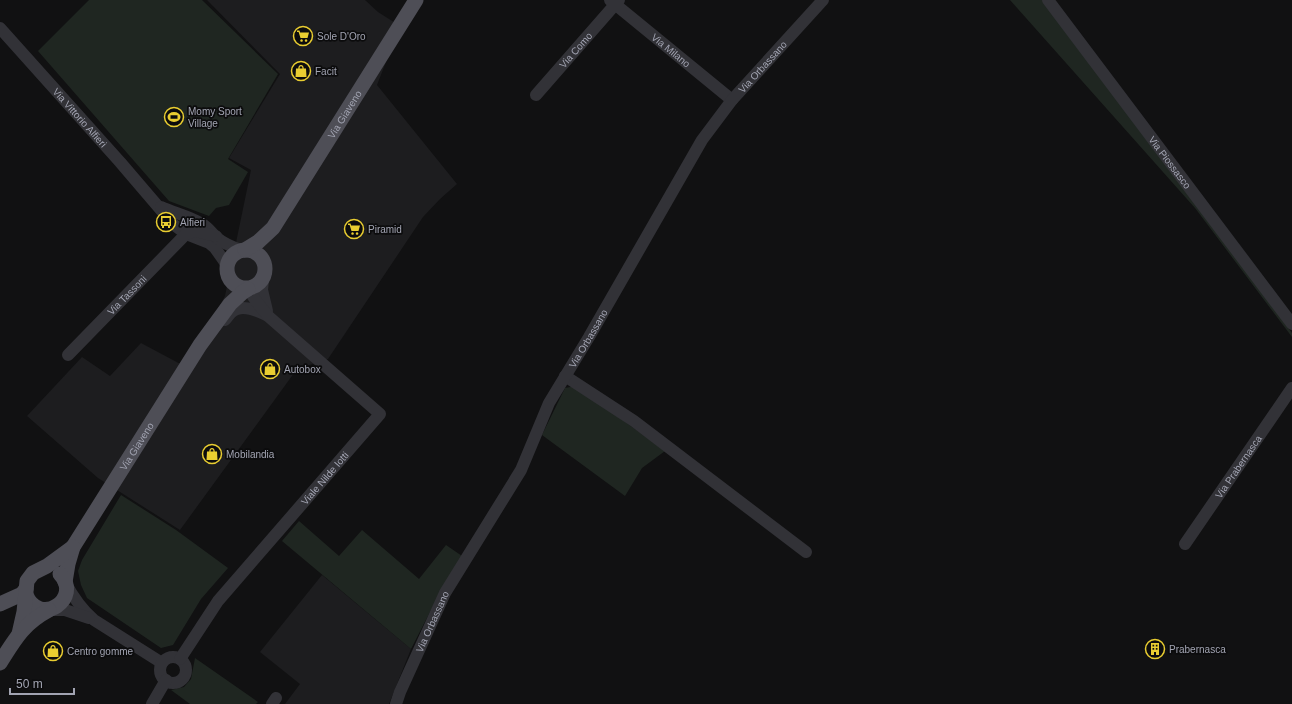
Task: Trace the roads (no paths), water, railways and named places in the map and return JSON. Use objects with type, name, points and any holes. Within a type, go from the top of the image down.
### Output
[{"type":"main road","name":"Via Giaveno","points":[[18,634],[34,619],[57,606],[64,599],[68,564],[73,547],[201,344],[230,304],[243,292],[254,287],[263,280],[266,270],[265,264],[267,246],[273,228],[416,0]]},
{"type":"main road","name":"Via Giaveno","points":[[201,344],[225,296],[227,290],[227,270],[232,256],[258,242],[273,228]]},
{"type":"main road","points":[[243,250],[255,252],[263,259],[265,264]]},
{"type":"main road","points":[[227,270],[231,281],[236,286],[248,289]]},
{"type":"main road","name":"Via Giaveno","points":[[0,663],[18,634],[22,621],[27,581],[30,576],[42,570],[73,547]]},
{"type":"main road","points":[[42,570],[53,570],[62,577],[65,582]]},
{"type":"main road","points":[[0,604],[26,592],[30,602],[36,607],[49,610]]},
{"type":"street","name":"Via Orbassano","points":[[396,704],[445,593],[521,470],[549,403],[702,140],[732,100],[823,0]]},
{"type":"street","name":"Via Piossasco","points":[[1048,0],[1292,324]]},
{"type":"street","name":"Via Milano","points":[[614,2],[732,100]]},
{"type":"street","name":"Via Como","points":[[536,95],[614,2]]},
{"type":"street","name":"Via Vittorio Alfieri","points":[[0,28],[160,207],[173,224],[186,234],[209,243],[215,248],[227,270]]},
{"type":"street","name":"Via Vittorio Alfieri","points":[[160,207],[204,224],[229,246],[243,250]]},
{"type":"street","name":"Via Vittorio Alfieri","points":[[186,234],[194,231],[216,236]]},
{"type":"street","name":"Via Tassoni","points":[[68,355],[186,234]]},
{"type":"street","points":[[263,280],[263,300],[268,316]]},
{"type":"street","points":[[248,289],[268,316]]},
{"type":"street","name":"Via Giaveno","points":[[201,344],[213,334],[232,311],[237,308],[248,309],[268,316]]},
{"type":"street","name":"Viale Nilde Iotti","points":[[180,659],[218,601],[380,414],[268,316]]},
{"type":"street","points":[[565,376],[634,421],[806,552]]},
{"type":"street","name":"Via Prabernasca","points":[[1185,544],[1292,388]]},
{"type":"street","points":[[65,582],[74,599],[85,613],[162,663]]},
{"type":"street","points":[[49,610],[65,610],[94,620]]},
{"type":"street","points":[[169,657],[180,659],[186,666],[184,677],[177,682],[166,680],[160,673],[162,663],[169,657]]},
{"type":"street","points":[[152,704],[166,680]]},
{"type":"place","name":"Sole D'Oro","points":[[303,36]]},
{"type":"place","name":"Facit","points":[[301,71]]},
{"type":"place","name":"Momy Sport Village","points":[[174,117]]},
{"type":"place","name":"Alfieri","points":[[166,222]]},
{"type":"place","name":"Piramid","points":[[354,229]]},
{"type":"place","name":"Autobox","points":[[270,369]]},
{"type":"place","name":"Mobilandia","points":[[212,454]]},
{"type":"place","name":"Prabernasca","points":[[1155,649]]},
{"type":"place","name":"Centro gomme","points":[[53,651]]}]
